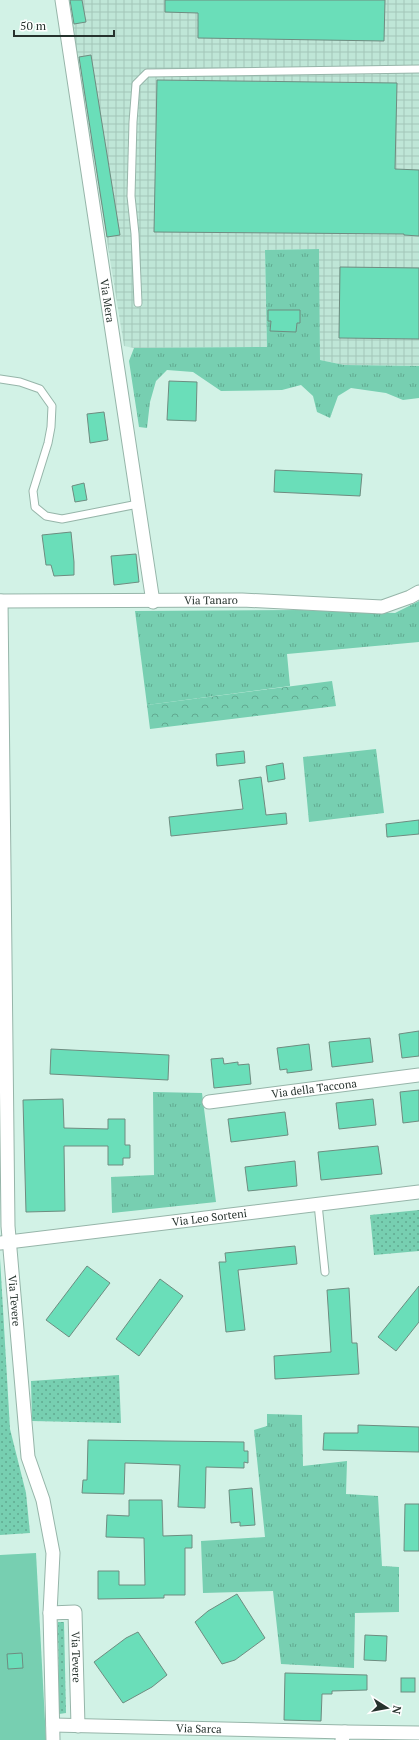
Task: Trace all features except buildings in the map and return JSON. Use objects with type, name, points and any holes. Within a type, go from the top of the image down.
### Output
[{"type":"street","name":"Via Mera","points":[[62,0],[153,602]]},
{"type":"street","name":"Via Tanaro","points":[[1,601],[153,602],[242,600],[382,607],[410,597],[419,592]]},
{"type":"street","name":"Via Tevere","points":[[1,601],[4,1243],[28,1457],[43,1500],[53,1553],[50,1613],[53,1740]]},
{"type":"street","name":"Via della Taccona","points":[[209,1102],[419,1075]]},
{"type":"street","name":"Via Leo Sorteni","points":[[4,1243],[419,1192]]},
{"type":"street","name":"Via Tevere","points":[[50,1613],[75,1612],[78,1726]]},
{"type":"street","name":"Via Sarca","points":[[52,1725],[344,1736],[419,1733]]},
{"type":"lane","points":[[138,303],[135,234],[131,196],[133,122],[136,84],[147,73],[419,69]]},
{"type":"lane","points":[[0,379],[20,382],[40,389],[52,406],[51,427],[48,443],[33,491],[35,507],[46,516],[62,519],[138,504]]},
{"type":"lane","points":[[318,1204],[325,1272]]},
{"type":"shaded area","points":[[68,0],[419,0],[419,366],[344,365],[320,360],[318,249],[265,250],[267,347],[134,348],[124,346]]},
{"type":"green space","points":[[319,249],[320,360],[344,365],[419,366],[419,398],[403,400],[386,393],[351,388],[338,396],[330,418],[317,412],[313,396],[301,385],[282,390],[221,391],[193,372],[167,370],[156,381],[150,402],[147,428],[139,427],[129,361],[134,348],[267,347],[265,250]]},
{"type":"green space","points":[[419,601],[419,642],[287,654],[290,686],[147,705],[135,611],[302,610],[395,613]]},
{"type":"green space","points":[[332,681],[336,706],[150,729],[147,705]]},
{"type":"green space","points":[[376,749],[384,813],[309,822],[303,757]]},
{"type":"green space","points":[[153,1092],[202,1093],[216,1202],[112,1213],[111,1177],[154,1175]]},
{"type":"green space","points":[[419,1210],[419,1251],[374,1255],[370,1215]]},
{"type":"green space","points":[[0,1258],[10,1429],[26,1493],[30,1533],[0,1535]]},
{"type":"green space","points":[[119,1375],[121,1423],[32,1421],[31,1381]]},
{"type":"green space","points":[[267,1414],[302,1415],[303,1466],[347,1461],[346,1494],[378,1496],[382,1566],[399,1567],[399,1612],[355,1613],[354,1668],[281,1664],[273,1591],[203,1593],[201,1541],[265,1537],[254,1430],[267,1426]]},
{"type":"green space","points":[[36,1553],[46,1740],[0,1740],[0,1555]]},
{"type":"green space","points":[[58,1622],[64,1622],[66,1713],[59,1714]]}]
